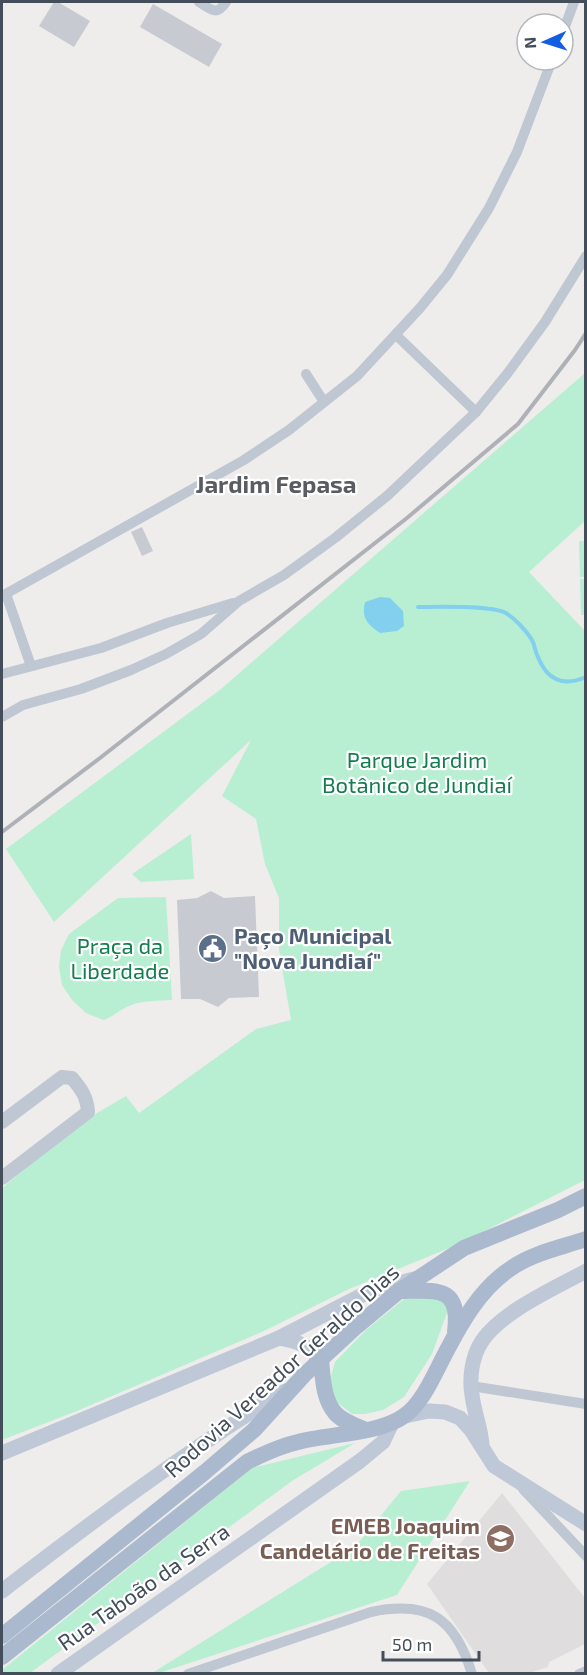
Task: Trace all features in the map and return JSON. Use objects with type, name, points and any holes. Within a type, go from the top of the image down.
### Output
[{"type":"main road","name":"Rodovia Vereador Geraldo Dias","points":[[2,1636],[254,1430],[293,1386],[357,1326],[399,1291],[464,1248],[558,1210],[585,1196]]},
{"type":"main road","points":[[399,1419],[424,1392],[455,1333],[497,1279],[527,1259],[585,1239]]},
{"type":"main road","points":[[482,1445],[482,1432],[471,1391],[472,1369],[482,1341],[505,1318],[585,1271]]},
{"type":"main road","points":[[2,1453],[279,1338],[372,1290],[417,1278]]},
{"type":"main road","points":[[399,1291],[436,1291],[445,1294],[453,1301],[456,1308],[455,1333]]},
{"type":"main road","points":[[279,1338],[308,1346],[321,1360],[326,1397],[336,1414],[347,1422],[366,1430]]},
{"type":"main road","points":[[2,1592],[96,1519],[245,1415],[293,1386]]},
{"type":"main road","points":[[399,1419],[429,1411],[445,1412],[460,1418],[482,1445],[494,1466],[585,1524]]},
{"type":"main road","name":"Rodovia Vereador Geraldo Dias","points":[[2,1657],[247,1462],[298,1442],[366,1430],[399,1419]]},
{"type":"main road","name":"Rua Taboão da Serra","points":[[58,1674],[360,1461],[383,1442],[399,1419]]},
{"type":"street","points":[[199,2],[214,11],[221,9],[226,2]]},
{"type":"street","points":[[31,666],[4,595],[244,460],[289,430],[357,376],[447,275],[489,208],[517,152],[547,72]]},
{"type":"street","points":[[2,717],[23,705],[81,689],[166,654],[201,634],[239,601],[284,574],[335,538],[387,496],[476,412],[545,322],[585,256]]},
{"type":"street","points":[[396,334],[476,412]]},
{"type":"street","points":[[306,374],[324,402]]},
{"type":"street","points":[[2,674],[101,648],[167,623],[239,601]]},
{"type":"street","points":[[2,1122],[62,1077],[72,1078],[87,1099],[88,1112],[2,1178]]},
{"type":"street","points":[[460,1418],[467,1409],[471,1391],[585,1404]]},
{"type":"street","points":[[512,1478],[585,1556]]},
{"type":"street","points":[[188,1674],[371,1612],[391,1608],[424,1611],[439,1617],[459,1642],[472,1674]]},
{"type":"street","points":[[226,1662],[229,1674]]},
{"type":"street","points":[[579,1674],[585,1671]]},
{"type":"shaded area","name":"EMEB Joaquim Candelário de Freitas","points":[[502,1493],[585,1598],[585,1644],[549,1662],[548,1667],[529,1673],[489,1673],[427,1584]]},
{"type":"green space","name":"Parque Jardim Botânico de Jundiaí","points":[[585,373],[585,521],[529,572],[585,631],[585,1180],[459,1244],[349,1289],[264,1331],[77,1411],[2,1440],[2,1188],[85,1120],[126,1096],[139,1113],[256,1029],[291,1020],[279,950],[279,898],[265,864],[256,819],[222,796],[251,740],[54,922],[6,849],[221,689]]},
{"type":"green space","points":[[579,541],[585,541],[585,577],[580,577]]},
{"type":"green space","points":[[580,579],[585,579],[585,615],[581,615]]},
{"type":"green space","points":[[191,834],[194,879],[141,882],[132,874]]},
{"type":"green space","name":"Praça da Liberdade","points":[[166,897],[172,1000],[134,1004],[103,1020],[86,1013],[72,1000],[62,985],[59,967],[61,950],[69,934],[118,898]]},
{"type":"green space","points":[[432,1297],[444,1301],[448,1310],[432,1354],[404,1397],[383,1410],[365,1414],[352,1414],[333,1399],[330,1380],[335,1362],[366,1330],[404,1299]]},
{"type":"green space","points":[[355,1443],[292,1481],[30,1673],[2,1674],[2,1670],[252,1468]]},
{"type":"green space","points":[[470,1481],[397,1595],[159,1673],[152,1673],[355,1547],[401,1491]]},
{"type":"water","points":[[380,597],[390,598],[403,611],[404,626],[397,631],[380,633],[366,620],[365,602]]},
{"type":"building","points":[[54,2],[58,2],[90,21],[74,47],[39,26]]},
{"type":"building","points":[[153,4],[222,44],[209,67],[140,27]]},
{"type":"building","points":[[142,527],[153,551],[142,556],[131,532]]},
{"type":"building","points":[[211,891],[224,898],[255,896],[259,997],[229,998],[218,1007],[200,999],[181,999],[177,900],[197,898]]},
{"type":"waterway","points":[[418,607],[476,608],[506,613],[530,636],[542,665],[551,676],[563,681],[586,677]]},
{"type":"railway","points":[[2,832],[407,518],[518,424],[586,333]]},
{"type":"place","name":"Paço Municipal \"Nova Jundiaí\"","points":[[213,948]]},
{"type":"place","name":"EMEB Joaquim Candelário de Freitas","points":[[501,1538]]},
{"type":"district","name":"Jardim Fepasa","points":[[276,483]]}]
